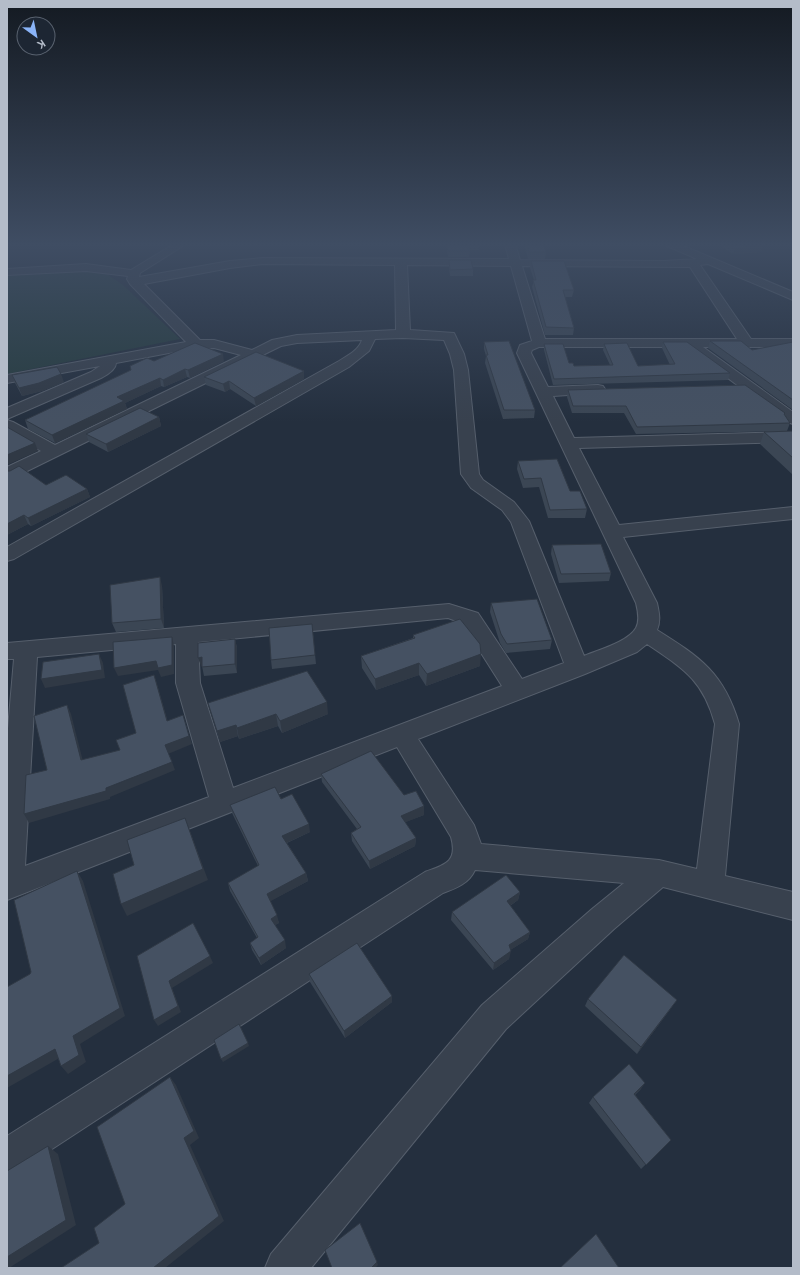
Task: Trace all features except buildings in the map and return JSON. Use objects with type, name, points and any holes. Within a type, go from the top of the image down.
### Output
[{"type":"street","points":[[158,304],[196,344]]},
{"type":"street","points":[[402,304],[403,334]]},
{"type":"street","points":[[528,304],[539,343]]},
{"type":"street","points":[[720,304],[746,342]]},
{"type":"street","points":[[7,474],[277,343],[292,340],[403,334],[449,336],[457,354],[461,370],[470,474],[477,484],[508,506],[520,520],[577,668]]},
{"type":"street","points":[[7,555],[330,371],[362,351],[368,343],[369,337]]},
{"type":"street","points":[[689,342],[793,419]]},
{"type":"street","points":[[517,690],[470,618],[449,611],[16,651],[8,886],[624,650],[640,638],[645,632],[650,615],[649,607],[542,392],[524,350],[530,345],[539,343],[793,343]]},
{"type":"street","points":[[7,379],[196,344],[214,344],[253,354]]},
{"type":"street","points":[[7,414],[96,375],[108,367],[112,359]]},
{"type":"street","points":[[724,386],[747,386]]},
{"type":"street","points":[[542,392],[610,389]]},
{"type":"street","points":[[7,425],[54,451]]},
{"type":"street","points":[[568,443],[793,437]]},
{"type":"street","points":[[611,532],[793,513]]},
{"type":"street","points":[[645,632],[696,667],[712,686],[724,710],[726,724],[710,886]]},
{"type":"street","points":[[187,635],[188,683],[224,802]]},
{"type":"street","points":[[7,1157],[435,882],[446,880],[456,874],[463,866],[467,856],[467,841],[402,734]]},
{"type":"street","points":[[467,856],[659,873],[793,906]]},
{"type":"street","points":[[285,1268],[494,1017],[603,919],[659,873]]},
{"type":"green space","points":[[7,304],[143,304],[180,339],[7,374]]}]
